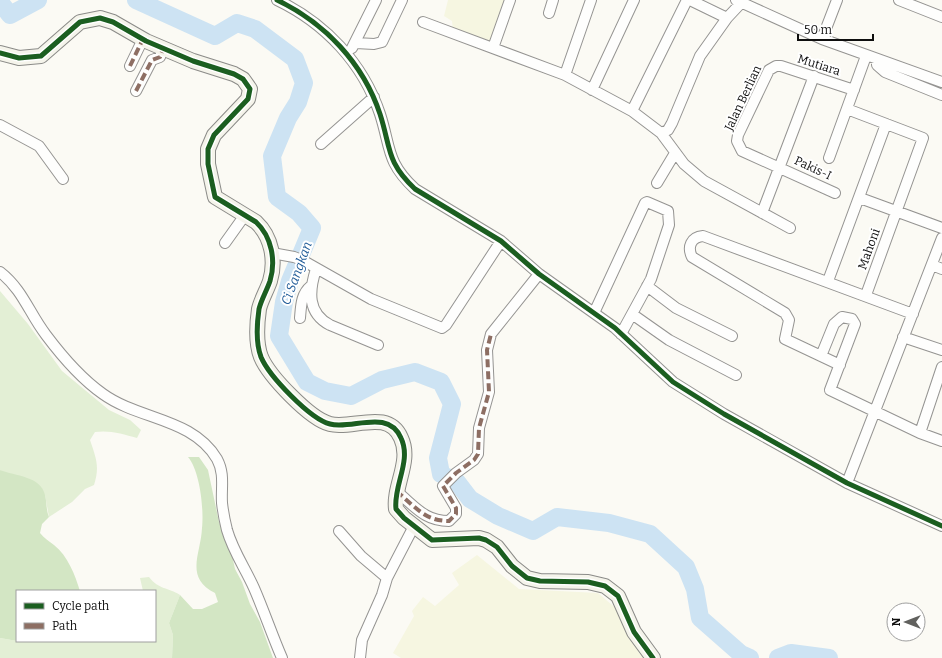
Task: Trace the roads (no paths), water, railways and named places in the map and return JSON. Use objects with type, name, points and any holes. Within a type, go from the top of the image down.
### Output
[{"type":"street","points":[[277,0],[322,29],[338,42],[348,54],[374,97],[383,122],[390,156],[404,178],[430,199],[502,241],[539,274],[621,334],[673,382],[724,414],[847,483],[942,526]]},
{"type":"street","points":[[348,54],[356,43],[364,22],[376,0]]},
{"type":"street","points":[[356,43],[374,44],[382,42],[402,0]]},
{"type":"street","points":[[493,48],[510,0]]},
{"type":"street","points":[[549,13],[553,0]]},
{"type":"street","points":[[565,75],[591,0]]},
{"type":"street","points":[[592,90],[634,0]]},
{"type":"street","points":[[632,111],[688,0],[727,18]]},
{"type":"street","points":[[822,39],[837,0]]},
{"type":"street","points":[[899,0],[942,17]]},
{"type":"street","points":[[661,133],[670,127],[700,56],[739,1],[822,39],[942,82]]},
{"type":"street","points":[[0,53],[19,58],[41,56],[72,27],[80,22],[94,18],[113,22],[140,43],[162,53],[234,74],[243,79],[250,89],[248,99],[214,135],[208,148],[208,164],[215,197],[241,221],[261,227],[269,242],[273,258],[270,279],[260,308],[258,324],[261,357],[277,381],[305,409],[323,422],[341,426],[356,422],[380,421],[394,428],[401,437],[404,447],[404,460],[396,491],[396,509],[410,534]]},
{"type":"street","points":[[423,22],[565,75],[632,111],[661,133],[684,164],[704,181],[790,228]]},
{"type":"street","points":[[130,66],[140,43]]},
{"type":"street","points":[[136,91],[152,60],[162,53]]},
{"type":"street","points":[[829,158],[866,56]]},
{"type":"street","points":[[877,59],[877,65],[885,72],[942,94]]},
{"type":"street","name":"Mutiara","points":[[776,66],[814,76],[854,90]]},
{"type":"street","name":"Jalan Berlian","points":[[776,66],[769,70],[738,135],[737,141],[742,151],[779,167]]},
{"type":"street","points":[[762,213],[814,76]]},
{"type":"street","points":[[321,144],[374,97]]},
{"type":"street","points":[[828,281],[860,198],[886,124],[847,109]]},
{"type":"street","name":"Mahoni","points":[[866,295],[923,138],[886,124]]},
{"type":"street","points":[[0,125],[39,146],[63,179]]},
{"type":"street","points":[[657,183],[675,153]]},
{"type":"street","name":"Pakis-I","points":[[779,167],[835,193]]},
{"type":"street","points":[[860,198],[942,228]]},
{"type":"street","points":[[594,313],[645,203],[647,202],[668,211],[670,214],[669,225],[647,286],[621,334]]},
{"type":"street","points":[[225,243],[241,221]]},
{"type":"street","points":[[840,365],[785,339],[789,320],[785,313],[692,257],[690,246],[693,239],[697,236],[703,236],[866,295],[913,314]]},
{"type":"street","points":[[847,483],[874,410],[942,238]]},
{"type":"street","points":[[272,253],[298,258],[371,299],[442,328],[446,325],[502,241]]},
{"type":"street","points":[[932,265],[942,269]]},
{"type":"street","points":[[316,269],[311,286],[310,299],[314,312],[324,321],[378,345]]},
{"type":"street","points":[[0,272],[14,284],[46,335],[100,392],[133,411],[169,423],[196,436],[213,453],[218,460],[223,479],[222,503],[233,548],[254,588],[282,658]]},
{"type":"street","points":[[396,491],[432,520],[449,521],[456,514],[456,508],[444,488],[444,484],[474,460],[478,454],[478,428],[489,392],[488,350],[491,334],[539,274]]},
{"type":"street","points":[[300,318],[301,303],[305,293],[311,286]]},
{"type":"street","points":[[647,286],[676,308],[732,336]]},
{"type":"street","points":[[632,314],[669,340],[736,375]]},
{"type":"street","points":[[821,356],[834,324],[842,318],[852,320],[855,324],[830,390],[920,433],[942,441]]},
{"type":"street","points":[[903,337],[942,350]]},
{"type":"street","points":[[920,433],[939,390],[942,367]]},
{"type":"street","points":[[339,531],[361,556],[387,578]]},
{"type":"street","points":[[360,658],[362,640],[382,595],[387,578],[410,534]]},
{"type":"street","points":[[410,534],[427,537],[438,541],[483,538],[496,547],[520,574],[533,580],[588,582],[605,586],[618,596],[634,632],[653,658]]},
{"type":"waterway","name":"Ci Sangkan","points":[[0,2],[10,15],[38,0]]},
{"type":"waterway","name":"Ci Sangkan","points":[[136,0],[215,36],[237,23],[255,29],[295,59],[304,83],[298,102],[288,118],[272,156],[277,197],[299,213],[312,228],[290,281],[284,302],[279,336],[307,382],[325,391],[351,396],[382,380],[415,372],[441,382],[452,404],[438,458],[441,474],[457,482],[470,499],[498,516],[533,531],[557,517],[609,523],[650,534],[686,567],[695,589],[700,618],[741,654],[750,658]]},
{"type":"waterway","name":"Ci Sangkan","points":[[778,658],[791,653],[829,658]]}]
